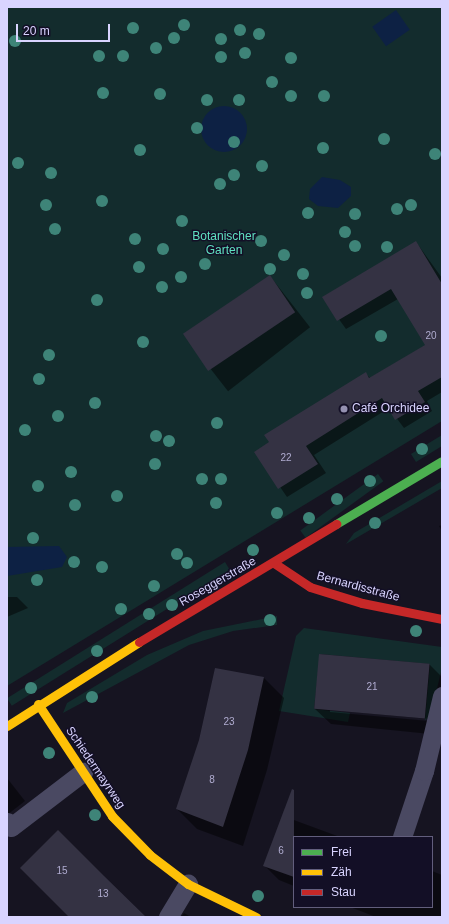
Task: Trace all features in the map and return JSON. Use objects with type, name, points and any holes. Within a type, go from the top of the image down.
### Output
[{"type":"street","name":"Roseggerstraße","points":[[7,726],[38,704],[442,461]]},
{"type":"street","name":"Bernardisstraße","points":[[274,563],[310,587],[362,603],[442,619]]},
{"type":"street","name":"Schiedermayrweg","points":[[38,704],[112,816],[150,855],[188,884],[256,917]]},
{"type":"lane","points":[[402,836],[424,772],[442,696]]},
{"type":"lane","points":[[7,822],[11,827],[83,772]]},
{"type":"lane","points":[[168,917],[188,884]]},
{"type":"green space","name":"Botanischer Garten","points":[[7,7],[442,7],[442,421],[7,686]]},
{"type":"green space","points":[[442,435],[442,446],[416,462],[411,454]]},
{"type":"green space","points":[[378,474],[383,481],[306,538],[300,530]]},
{"type":"green space","points":[[442,481],[442,488],[346,544],[354,533]]},
{"type":"green space","points":[[225,562],[230,570],[12,706],[7,698]]},
{"type":"green space","points":[[277,616],[277,625],[233,631],[189,645],[63,713],[67,703],[147,655],[203,631]]},
{"type":"green space","points":[[304,628],[442,647],[442,668],[430,717],[425,720],[430,664],[320,654],[314,709],[350,713],[348,722],[279,711],[296,636]]},
{"type":"water","points":[[396,10],[410,30],[386,46],[372,27]]},
{"type":"water","points":[[219,106],[229,106],[237,110],[243,116],[247,124],[247,134],[243,142],[237,148],[229,152],[219,152],[211,148],[205,142],[201,134],[201,124],[205,116],[211,110]]},
{"type":"water","points":[[322,177],[340,180],[351,187],[351,196],[338,208],[318,206],[309,199],[310,189]]},
{"type":"water","points":[[59,546],[67,557],[62,567],[7,576],[7,547]]},
{"type":"building","points":[[416,241],[442,284],[442,377],[418,391],[425,402],[395,420],[382,398],[306,446],[318,464],[278,489],[254,452],[269,442],[264,435],[366,372],[369,378],[425,345],[391,289],[337,321],[322,297]]},
{"type":"building","points":[[270,275],[295,312],[208,371],[183,334]]},
{"type":"building","points":[[319,654],[430,664],[425,718],[314,709]]},
{"type":"building","points":[[215,668],[264,677],[248,750],[223,827],[176,809],[199,740]]},
{"type":"building","points":[[292,789],[294,790],[293,877],[263,866]]},
{"type":"building","points":[[58,830],[146,917],[69,917],[20,868]]},
{"type":"traffic: fast","points":[[336,524],[442,461]]},
{"type":"traffic: slow","points":[[7,726],[139,642]]},
{"type":"traffic: slow","points":[[38,704],[112,816],[150,855],[188,884],[256,917]]},
{"type":"traffic: jam","points":[[139,642],[336,524]]},
{"type":"traffic: jam","points":[[274,563],[310,587],[362,603],[442,619]]},
{"type":"place","name":"Café Orchidee","points":[[344,409]]}]
